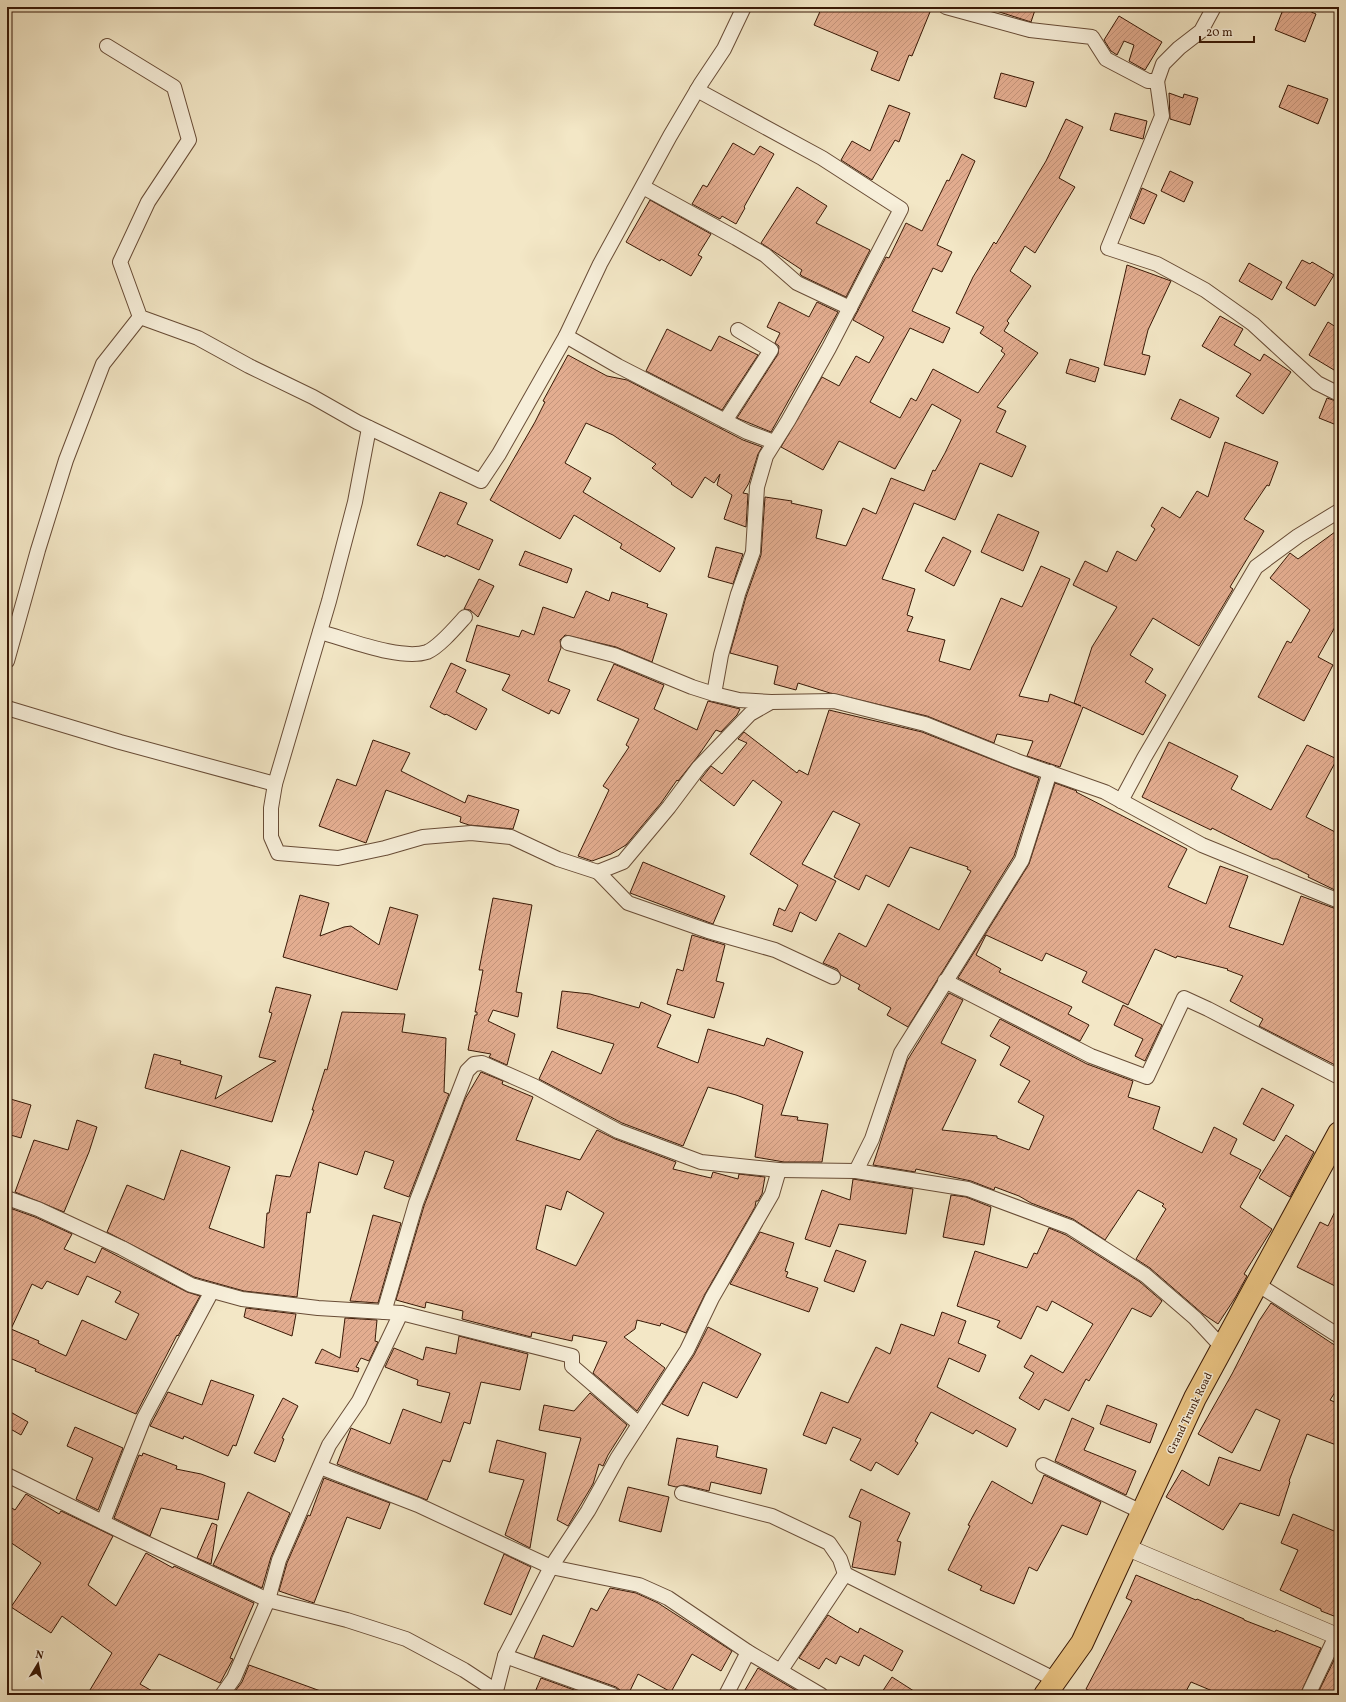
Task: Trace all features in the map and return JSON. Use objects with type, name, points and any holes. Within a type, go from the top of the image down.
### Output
[{"type":"main road","name":"Grand Trunk Road","points":[[1050,1687],[1082,1644],[1195,1398],[1339,1133]]},
{"type":"street","points":[[140,317],[198,338],[249,366],[313,397],[369,428],[481,481],[499,454],[566,336],[600,264],[697,90],[724,49],[744,7]]},
{"type":"street","points":[[946,7],[1030,30],[1092,37],[1106,59],[1148,82],[1157,81]]},
{"type":"street","points":[[1214,7],[1201,31],[1179,48],[1163,64],[1157,81],[1162,116],[1108,248],[1157,264],[1205,290],[1253,324],[1317,383],[1339,394]]},
{"type":"street","points":[[107,46],[174,87],[189,140],[148,202],[120,262],[140,317]]},
{"type":"street","points":[[697,90],[822,158],[901,210],[808,386],[766,456],[757,487],[753,552],[732,617],[714,694]]},
{"type":"street","points":[[643,187],[765,255],[797,283],[850,308]]},
{"type":"street","points":[[7,661],[54,497],[66,460],[103,364],[140,317]]},
{"type":"street","points":[[726,421],[771,350],[738,330]]},
{"type":"street","points":[[566,336],[618,366],[747,432],[774,442]]},
{"type":"street","points":[[369,428],[355,502],[320,632],[275,784],[271,808],[271,837],[278,853],[338,858],[385,848],[423,837],[472,833],[510,837],[558,859],[598,872],[628,903],[708,931],[776,950],[833,977]]},
{"type":"street","points":[[1121,801],[1144,758],[1256,567],[1298,536],[1339,511]]},
{"type":"street","points":[[320,632],[377,649],[404,654],[427,652],[465,617]]},
{"type":"street","points":[[568,643],[620,658],[692,687],[739,700],[771,702],[834,701],[924,724],[1105,792],[1202,845],[1339,901]]},
{"type":"street","points":[[598,872],[623,862],[669,807],[699,767],[750,714],[771,702]]},
{"type":"street","points":[[7,708],[120,742],[275,784]]},
{"type":"street","points":[[856,1171],[872,1139],[901,1053],[1022,860],[1050,772]]},
{"type":"street","points":[[945,981],[1091,1056],[1147,1077],[1184,998],[1339,1077]]},
{"type":"street","points":[[384,1312],[416,1203],[467,1071],[474,1064],[482,1063],[534,1086],[618,1131],[702,1162],[779,1170],[856,1171],[968,1189],[1070,1227],[1145,1275],[1195,1318],[1222,1347]]},
{"type":"street","points":[[7,1475],[102,1522],[268,1600],[347,1620],[406,1639],[464,1670],[496,1694],[505,1656],[551,1567],[588,1511],[618,1457],[687,1350],[712,1298],[772,1194],[779,1170]]},
{"type":"street","points":[[7,1198],[38,1208],[122,1248],[191,1285],[212,1291],[242,1299],[318,1308],[401,1313],[572,1356],[572,1366],[639,1424]]},
{"type":"street","points":[[1257,1284],[1339,1336]]},
{"type":"street","points":[[102,1522],[144,1418],[212,1291]]},
{"type":"street","points":[[222,1695],[234,1678],[268,1600],[279,1560],[329,1445],[359,1400],[401,1313]]},
{"type":"street","points":[[1043,1465],[1142,1512]]},
{"type":"street","points":[[320,1467],[418,1505],[551,1567],[639,1585],[668,1598],[748,1652],[781,1670],[821,1695]]},
{"type":"street","points":[[682,1493],[772,1516],[829,1543],[840,1559],[846,1574],[1050,1687]]},
{"type":"street","points":[[1126,1547],[1338,1636],[1308,1695]]},
{"type":"street","points":[[781,1670],[846,1574]]},
{"type":"street","points":[[726,1695],[748,1652]]},
{"type":"street","points":[[505,1656],[613,1695]]},
{"type":"building","points":[[822,7],[918,7],[930,12],[912,56],[909,55],[899,81],[871,70],[878,52],[814,25]]},
{"type":"building","points":[[990,7],[1036,7],[1031,22],[990,9]]},
{"type":"building","points":[[1284,7],[1300,7],[1316,14],[1305,42],[1275,30]]},
{"type":"building","points":[[1119,16],[1162,42],[1145,70],[1129,61],[1134,45],[1124,41],[1117,55],[1111,51],[1104,40]]},
{"type":"building","points":[[1001,73],[1034,82],[1026,107],[994,98]]},
{"type":"building","points":[[1288,85],[1328,99],[1318,124],[1279,107]]},
{"type":"building","points":[[1169,93],[1183,98],[1184,94],[1198,98],[1190,125],[1170,119]]},
{"type":"building","points":[[889,105],[910,113],[899,142],[895,140],[872,180],[841,160],[852,141],[870,151]]},
{"type":"building","points":[[1115,113],[1147,121],[1143,139],[1110,130]]},
{"type":"building","points":[[1066,119],[1083,127],[1059,178],[1075,187],[1035,253],[1025,246],[1010,271],[1031,286],[1007,321],[1009,323],[1004,331],[1038,353],[997,407],[1006,411],[996,432],[1026,446],[1012,477],[980,463],[955,520],[914,503],[882,579],[915,589],[907,615],[913,617],[907,631],[945,640],[939,661],[970,670],[1001,598],[1022,607],[1041,566],[1070,579],[1019,696],[1048,702],[1050,694],[1081,706],[1074,703],[1092,647],[1117,607],[1073,585],[1085,561],[1107,572],[1117,551],[1136,561],[1155,529],[1151,526],[1162,507],[1180,518],[1197,491],[1208,497],[1225,442],[1278,462],[1269,486],[1267,485],[1244,519],[1264,531],[1230,587],[1233,589],[1199,646],[1153,618],[1130,655],[1153,669],[1145,682],[1166,695],[1143,735],[1083,707],[1060,767],[1027,756],[1033,741],[997,734],[994,743],[927,716],[830,693],[798,683],[796,690],[774,684],[778,666],[730,653],[746,597],[761,555],[765,497],[792,501],[791,503],[822,510],[816,538],[846,546],[863,508],[876,514],[891,478],[924,491],[933,470],[935,471],[961,420],[932,404],[895,469],[839,441],[823,470],[781,447],[822,377],[839,386],[856,356],[869,363],[884,337],[853,320],[886,257],[889,258],[906,223],[922,231],[947,180],[949,181],[962,154],[975,161],[937,245],[952,252],[942,272],[933,268],[912,311],[950,328],[943,343],[910,328],[870,402],[900,418],[911,398],[916,401],[933,369],[978,393],[1005,354],[1001,351],[1003,348],[980,333],[984,327],[956,313],[973,277],[994,242],[996,244],[1046,161]]},
{"type":"building","points":[[733,143],[754,155],[760,146],[774,154],[736,224],[722,216],[720,219],[692,204],[703,185],[707,187]]},
{"type":"building","points":[[1170,171],[1193,182],[1184,202],[1161,191]]},
{"type":"building","points":[[797,187],[827,206],[816,223],[870,250],[846,297],[802,276],[800,274],[802,270],[761,243]]},
{"type":"building","points":[[1142,188],[1157,195],[1144,224],[1130,218]]},
{"type":"building","points":[[650,200],[711,234],[698,255],[702,257],[691,276],[626,242]]},
{"type":"building","points":[[1302,260],[1310,264],[1312,262],[1334,275],[1315,306],[1286,288]]},
{"type":"building","points":[[1249,263],[1282,282],[1272,300],[1239,281]]},
{"type":"building","points":[[1127,265],[1171,281],[1148,330],[1142,354],[1150,356],[1145,375],[1104,365]]},
{"type":"building","points":[[779,302],[809,317],[817,302],[838,312],[771,432],[737,418],[778,354],[779,346],[775,343],[780,333],[767,327]]},
{"type":"building","points":[[1220,316],[1243,329],[1234,345],[1260,361],[1264,354],[1291,372],[1263,414],[1236,396],[1251,374],[1202,346]]},
{"type":"building","points":[[1328,322],[1339,329],[1339,373],[1309,355]]},
{"type":"building","points":[[667,329],[711,351],[719,336],[758,355],[722,410],[646,371]]},
{"type":"building","points":[[568,355],[607,376],[627,380],[743,440],[762,447],[758,454],[749,483],[743,493],[748,494],[746,527],[724,519],[732,495],[717,485],[720,474],[714,483],[705,477],[692,498],[671,484],[672,483],[652,468],[656,464],[613,435],[586,423],[565,463],[591,478],[583,492],[675,548],[660,572],[620,548],[622,544],[574,515],[560,539],[490,500],[535,422],[545,402],[543,401]]},
{"type":"building","points":[[1070,359],[1099,368],[1095,382],[1066,373]]},
{"type":"building","points":[[1327,398],[1339,402],[1339,426],[1319,418]]},
{"type":"building","points":[[1180,399],[1219,418],[1210,438],[1171,419]]},
{"type":"building","points":[[440,492],[467,503],[457,524],[493,540],[479,570],[446,555],[445,557],[417,545]]},
{"type":"building","points":[[998,514],[1039,532],[1023,571],[981,552]]},
{"type":"building","points":[[1339,529],[1339,620],[1318,657],[1333,665],[1304,721],[1258,697],[1287,641],[1291,643],[1310,610],[1270,578],[1290,553],[1298,559]]},
{"type":"building","points":[[943,537],[971,551],[954,586],[925,571]]},
{"type":"building","points":[[716,547],[743,554],[733,584],[708,577]]},
{"type":"building","points":[[525,551],[572,569],[567,583],[519,565]]},
{"type":"building","points":[[479,579],[494,586],[478,617],[470,610],[464,609]]},
{"type":"building","points":[[586,591],[609,601],[612,592],[648,604],[647,607],[667,614],[652,662],[616,647],[565,635],[560,640],[561,648],[548,681],[570,690],[559,714],[551,710],[549,714],[502,690],[510,675],[466,661],[477,625],[519,637],[522,630],[534,635],[543,607],[574,618]]},
{"type":"building","points":[[451,663],[466,670],[456,692],[487,709],[476,730],[430,707]]},
{"type":"building","points":[[614,664],[664,685],[654,709],[697,730],[708,701],[740,709],[737,715],[721,732],[716,730],[698,756],[678,781],[677,780],[661,803],[626,845],[611,854],[592,861],[578,856],[609,790],[603,786],[629,747],[626,745],[639,719],[597,700]]},
{"type":"building","points":[[829,710],[922,732],[1039,778],[1014,856],[908,1027],[887,1015],[891,1008],[858,989],[860,985],[841,975],[837,969],[823,963],[839,933],[866,947],[888,904],[939,930],[971,871],[967,869],[968,867],[910,847],[889,887],[866,875],[859,890],[834,877],[860,824],[833,811],[802,864],[836,881],[816,921],[800,912],[792,932],[773,925],[779,908],[785,911],[798,885],[750,854],[782,802],[753,780],[734,806],[700,780],[711,766],[722,774],[747,743],[738,739],[744,732],[797,773],[799,770],[808,775]]},
{"type":"building","points":[[373,740],[410,753],[401,771],[465,803],[468,795],[519,810],[513,829],[469,825],[460,822],[461,817],[386,790],[366,843],[319,826],[337,779],[356,786]]},
{"type":"building","points":[[1169,742],[1238,776],[1231,789],[1271,810],[1307,745],[1337,759],[1306,817],[1339,834],[1339,892],[1308,877],[1309,875],[1277,859],[1273,859],[1212,828],[1211,830],[1142,797]]},
{"type":"building","points":[[1055,783],[1077,791],[1076,792],[1187,849],[1168,887],[1206,904],[1220,866],[1248,876],[1229,927],[1283,945],[1301,896],[1339,910],[1339,1067],[1259,1026],[1263,1019],[1230,1001],[1243,976],[1227,970],[1228,969],[1177,956],[1176,958],[1155,949],[1128,1005],[1082,982],[1087,972],[1046,953],[1042,961],[986,935],[976,955],[1001,969],[999,972],[1072,1007],[1068,1014],[1089,1025],[1080,1041],[958,978],[1029,864]]},
{"type":"building","points":[[643,862],[725,896],[713,924],[630,893]]},
{"type":"building","points":[[300,895],[329,903],[320,936],[351,926],[379,945],[390,907],[418,915],[397,990],[283,957]]},
{"type":"building","points":[[493,898],[532,905],[516,992],[522,993],[518,1017],[493,1010],[488,1021],[515,1034],[507,1065],[489,1057],[491,1054],[468,1050],[475,1015],[477,1015],[477,1012],[475,1012],[483,970],[479,970]]},
{"type":"building","points":[[692,935],[725,945],[716,981],[724,983],[714,1018],[667,1004],[677,969],[683,971]]},
{"type":"building","points":[[276,987],[311,995],[272,1122],[145,1088],[154,1054],[181,1061],[180,1064],[222,1076],[215,1099],[276,1061],[259,1057],[272,1013],[269,1012]]},
{"type":"building","points":[[562,991],[590,994],[639,1008],[641,1002],[671,1015],[657,1047],[698,1063],[708,1029],[764,1046],[767,1038],[803,1052],[781,1115],[798,1117],[797,1120],[828,1124],[822,1162],[784,1162],[755,1157],[763,1105],[736,1095],[708,1087],[683,1146],[622,1123],[539,1079],[552,1051],[601,1074],[614,1044],[557,1028]]},
{"type":"building","points":[[949,993],[963,1000],[941,1043],[976,1060],[942,1130],[997,1136],[997,1138],[1029,1150],[1044,1116],[1018,1102],[1030,1081],[1000,1065],[1010,1047],[990,1036],[1000,1019],[1087,1064],[1133,1081],[1128,1097],[1160,1107],[1153,1129],[1202,1153],[1214,1127],[1237,1139],[1230,1154],[1261,1170],[1240,1207],[1272,1229],[1244,1274],[1247,1276],[1218,1324],[1203,1314],[1150,1268],[1136,1259],[1166,1209],[1162,1206],[1164,1204],[1138,1190],[1105,1240],[1073,1219],[995,1187],[994,1190],[971,1181],[916,1169],[915,1172],[873,1165],[907,1061]]},
{"type":"building","points":[[1123,1005],[1162,1025],[1145,1061],[1135,1056],[1143,1039],[1114,1025]]},
{"type":"building","points":[[342,1012],[405,1014],[402,1032],[446,1038],[444,1092],[449,1094],[409,1197],[384,1188],[394,1161],[365,1151],[357,1175],[319,1162],[310,1213],[307,1212],[297,1297],[244,1291],[194,1277],[107,1232],[127,1185],[164,1200],[181,1150],[230,1167],[209,1228],[264,1248],[267,1213],[269,1213],[276,1175],[290,1177],[314,1110],[312,1110],[325,1069],[327,1070]]},
{"type":"building","points":[[481,1072],[503,1081],[502,1084],[533,1097],[516,1140],[580,1160],[597,1130],[615,1139],[676,1162],[673,1169],[711,1178],[713,1172],[738,1179],[739,1174],[765,1177],[762,1194],[758,1201],[756,1201],[755,1207],[705,1294],[686,1333],[661,1323],[660,1326],[637,1320],[635,1329],[624,1337],[665,1368],[637,1411],[593,1373],[607,1342],[573,1335],[572,1341],[532,1332],[531,1337],[462,1319],[463,1311],[426,1302],[425,1308],[396,1300],[424,1206],[465,1099]],"holes":[[[567,1191],[604,1213],[576,1266],[536,1249],[546,1205],[561,1210]]]},
{"type":"building","points":[[1262,1088],[1294,1105],[1274,1141],[1243,1124]]},
{"type":"building","points":[[7,1098],[31,1105],[21,1138],[7,1134]]},
{"type":"building","points":[[77,1120],[97,1127],[89,1152],[64,1212],[15,1192],[34,1140],[68,1150]]},
{"type":"building","points":[[1286,1135],[1314,1152],[1290,1197],[1259,1178]]},
{"type":"building","points":[[853,1179],[913,1189],[906,1234],[839,1224],[830,1247],[805,1239],[822,1190],[850,1200]]},
{"type":"building","points":[[951,1195],[966,1197],[991,1207],[984,1245],[943,1237]]},
{"type":"building","points":[[1339,1203],[1339,1288],[1297,1267],[1320,1222],[1328,1226]]},
{"type":"building","points":[[7,1207],[35,1217],[72,1234],[64,1249],[95,1263],[102,1248],[187,1292],[200,1296],[178,1336],[177,1335],[136,1414],[35,1371],[36,1369],[7,1357]],"holes":[[[87,1276],[121,1292],[115,1302],[139,1314],[126,1340],[82,1320],[66,1356],[38,1343],[39,1341],[11,1329],[32,1284],[42,1289],[47,1281],[78,1295]]]},
{"type":"building","points":[[373,1215],[401,1223],[378,1303],[350,1301]]},
{"type":"building","points":[[1049,1228],[1066,1235],[1140,1282],[1162,1301],[1151,1317],[1132,1308],[1089,1381],[1086,1379],[1069,1411],[1045,1399],[1039,1410],[1019,1398],[1034,1373],[1024,1367],[1031,1355],[1063,1373],[1093,1324],[1052,1301],[1047,1311],[1037,1306],[1021,1339],[997,1327],[1000,1321],[957,1306],[975,1251],[1027,1268],[1034,1253],[1037,1254]]},
{"type":"building","points":[[760,1232],[794,1243],[785,1271],[788,1272],[786,1277],[818,1288],[809,1312],[730,1284]]},
{"type":"building","points":[[836,1250],[866,1261],[854,1292],[824,1281]]},
{"type":"building","points":[[1271,1303],[1339,1348],[1339,1386],[1330,1400],[1339,1404],[1339,1446],[1307,1434],[1289,1481],[1290,1482],[1279,1516],[1240,1503],[1223,1530],[1166,1497],[1182,1470],[1209,1486],[1219,1457],[1260,1471],[1280,1420],[1256,1409],[1232,1453],[1198,1434],[1232,1374],[1259,1321]]},
{"type":"building","points":[[246,1308],[296,1314],[292,1336],[244,1317]]},
{"type":"building","points":[[942,1312],[966,1321],[958,1343],[986,1355],[979,1372],[949,1358],[937,1387],[1016,1429],[1007,1447],[976,1430],[973,1434],[931,1412],[915,1441],[918,1443],[898,1475],[876,1462],[871,1471],[850,1460],[861,1439],[833,1427],[826,1444],[803,1435],[821,1392],[848,1403],[876,1347],[890,1354],[901,1324],[934,1336]]},
{"type":"building","points":[[345,1318],[377,1320],[375,1341],[378,1342],[369,1361],[361,1358],[356,1367],[359,1368],[358,1372],[315,1363],[322,1349],[340,1358]]},
{"type":"building","points":[[708,1327],[761,1354],[737,1398],[703,1382],[688,1416],[662,1404],[694,1355]]},
{"type":"building","points":[[459,1336],[528,1354],[520,1390],[481,1382],[470,1424],[464,1422],[450,1462],[443,1460],[427,1500],[337,1464],[351,1428],[390,1444],[403,1409],[441,1423],[450,1393],[417,1385],[418,1380],[385,1367],[394,1348],[423,1360],[426,1347],[456,1354]]},
{"type":"building","points":[[211,1380],[254,1395],[236,1446],[233,1445],[228,1456],[184,1436],[183,1439],[150,1426],[168,1392],[202,1405]]},
{"type":"building","points":[[590,1393],[627,1425],[608,1455],[603,1466],[599,1464],[593,1484],[568,1526],[557,1520],[581,1438],[539,1430],[544,1405],[574,1411]]},
{"type":"building","points":[[283,1398],[298,1406],[282,1438],[284,1439],[275,1462],[254,1453]]},
{"type":"building","points":[[1107,1405],[1157,1424],[1150,1443],[1100,1424]]},
{"type":"building","points":[[7,1410],[28,1422],[21,1435],[7,1427]]},
{"type":"building","points":[[1072,1418],[1094,1428],[1084,1450],[1136,1471],[1126,1495],[1055,1461]]},
{"type":"building","points":[[75,1427],[123,1448],[98,1510],[76,1499],[93,1458],[67,1446]]},
{"type":"building","points":[[677,1438],[718,1446],[716,1457],[767,1469],[761,1494],[711,1482],[709,1491],[684,1485],[676,1487],[668,1485]]},
{"type":"building","points":[[497,1440],[546,1453],[530,1548],[505,1535],[524,1480],[489,1472]]},
{"type":"building","points":[[143,1453],[177,1466],[176,1469],[201,1474],[225,1483],[218,1520],[161,1508],[150,1536],[114,1518],[139,1455],[142,1456]]},
{"type":"building","points":[[1044,1475],[1101,1502],[1087,1535],[1062,1525],[1037,1571],[1029,1567],[1014,1604],[980,1590],[982,1586],[948,1570],[970,1526],[968,1525],[992,1481],[1032,1504]]},
{"type":"building","points":[[324,1478],[390,1503],[380,1529],[347,1517],[314,1603],[279,1591],[287,1563],[308,1515],[310,1516]]},
{"type":"building","points":[[628,1487],[669,1497],[661,1532],[619,1521]]},
{"type":"building","points":[[861,1489],[910,1513],[897,1541],[901,1542],[895,1575],[852,1567],[861,1522],[849,1517]]},
{"type":"building","points":[[248,1492],[290,1513],[271,1557],[262,1588],[213,1565]]},
{"type":"building","points":[[26,1494],[59,1514],[61,1511],[113,1536],[88,1585],[116,1606],[146,1553],[173,1568],[174,1566],[254,1603],[230,1658],[233,1659],[220,1683],[159,1654],[140,1684],[159,1695],[87,1695],[112,1653],[62,1616],[51,1633],[11,1607],[41,1563],[7,1540],[7,1505],[15,1510]]},
{"type":"building","points":[[1293,1514],[1339,1533],[1339,1618],[1321,1611],[1321,1609],[1280,1590],[1298,1550],[1281,1543]]},
{"type":"building","points":[[212,1523],[217,1525],[211,1564],[197,1558]]},
{"type":"building","points":[[504,1554],[531,1567],[511,1615],[484,1604]]},
{"type":"building","points":[[1136,1575],[1196,1600],[1197,1599],[1244,1620],[1275,1632],[1276,1630],[1321,1648],[1300,1695],[1222,1695],[1191,1682],[1184,1695],[1097,1695],[1086,1689],[1132,1601],[1126,1598]]},
{"type":"building","points":[[610,1588],[636,1593],[658,1603],[732,1651],[721,1671],[692,1654],[671,1692],[638,1674],[628,1695],[621,1695],[620,1690],[616,1687],[534,1658],[543,1635],[573,1647],[591,1608],[597,1611]]},
{"type":"building","points":[[828,1615],[858,1633],[860,1628],[903,1651],[892,1671],[864,1655],[859,1666],[840,1656],[836,1664],[826,1658],[819,1669],[799,1658]]},
{"type":"building","points":[[1336,1656],[1339,1657],[1339,1695],[1317,1695]]},
{"type":"building","points":[[249,1665],[326,1693],[325,1695],[232,1695],[242,1682]]},
{"type":"building","points":[[758,1668],[804,1695],[742,1695]]},
{"type":"building","points":[[892,1677],[920,1695],[880,1695]]},
{"type":"building","points":[[541,1678],[588,1695],[543,1695],[535,1692]]}]
